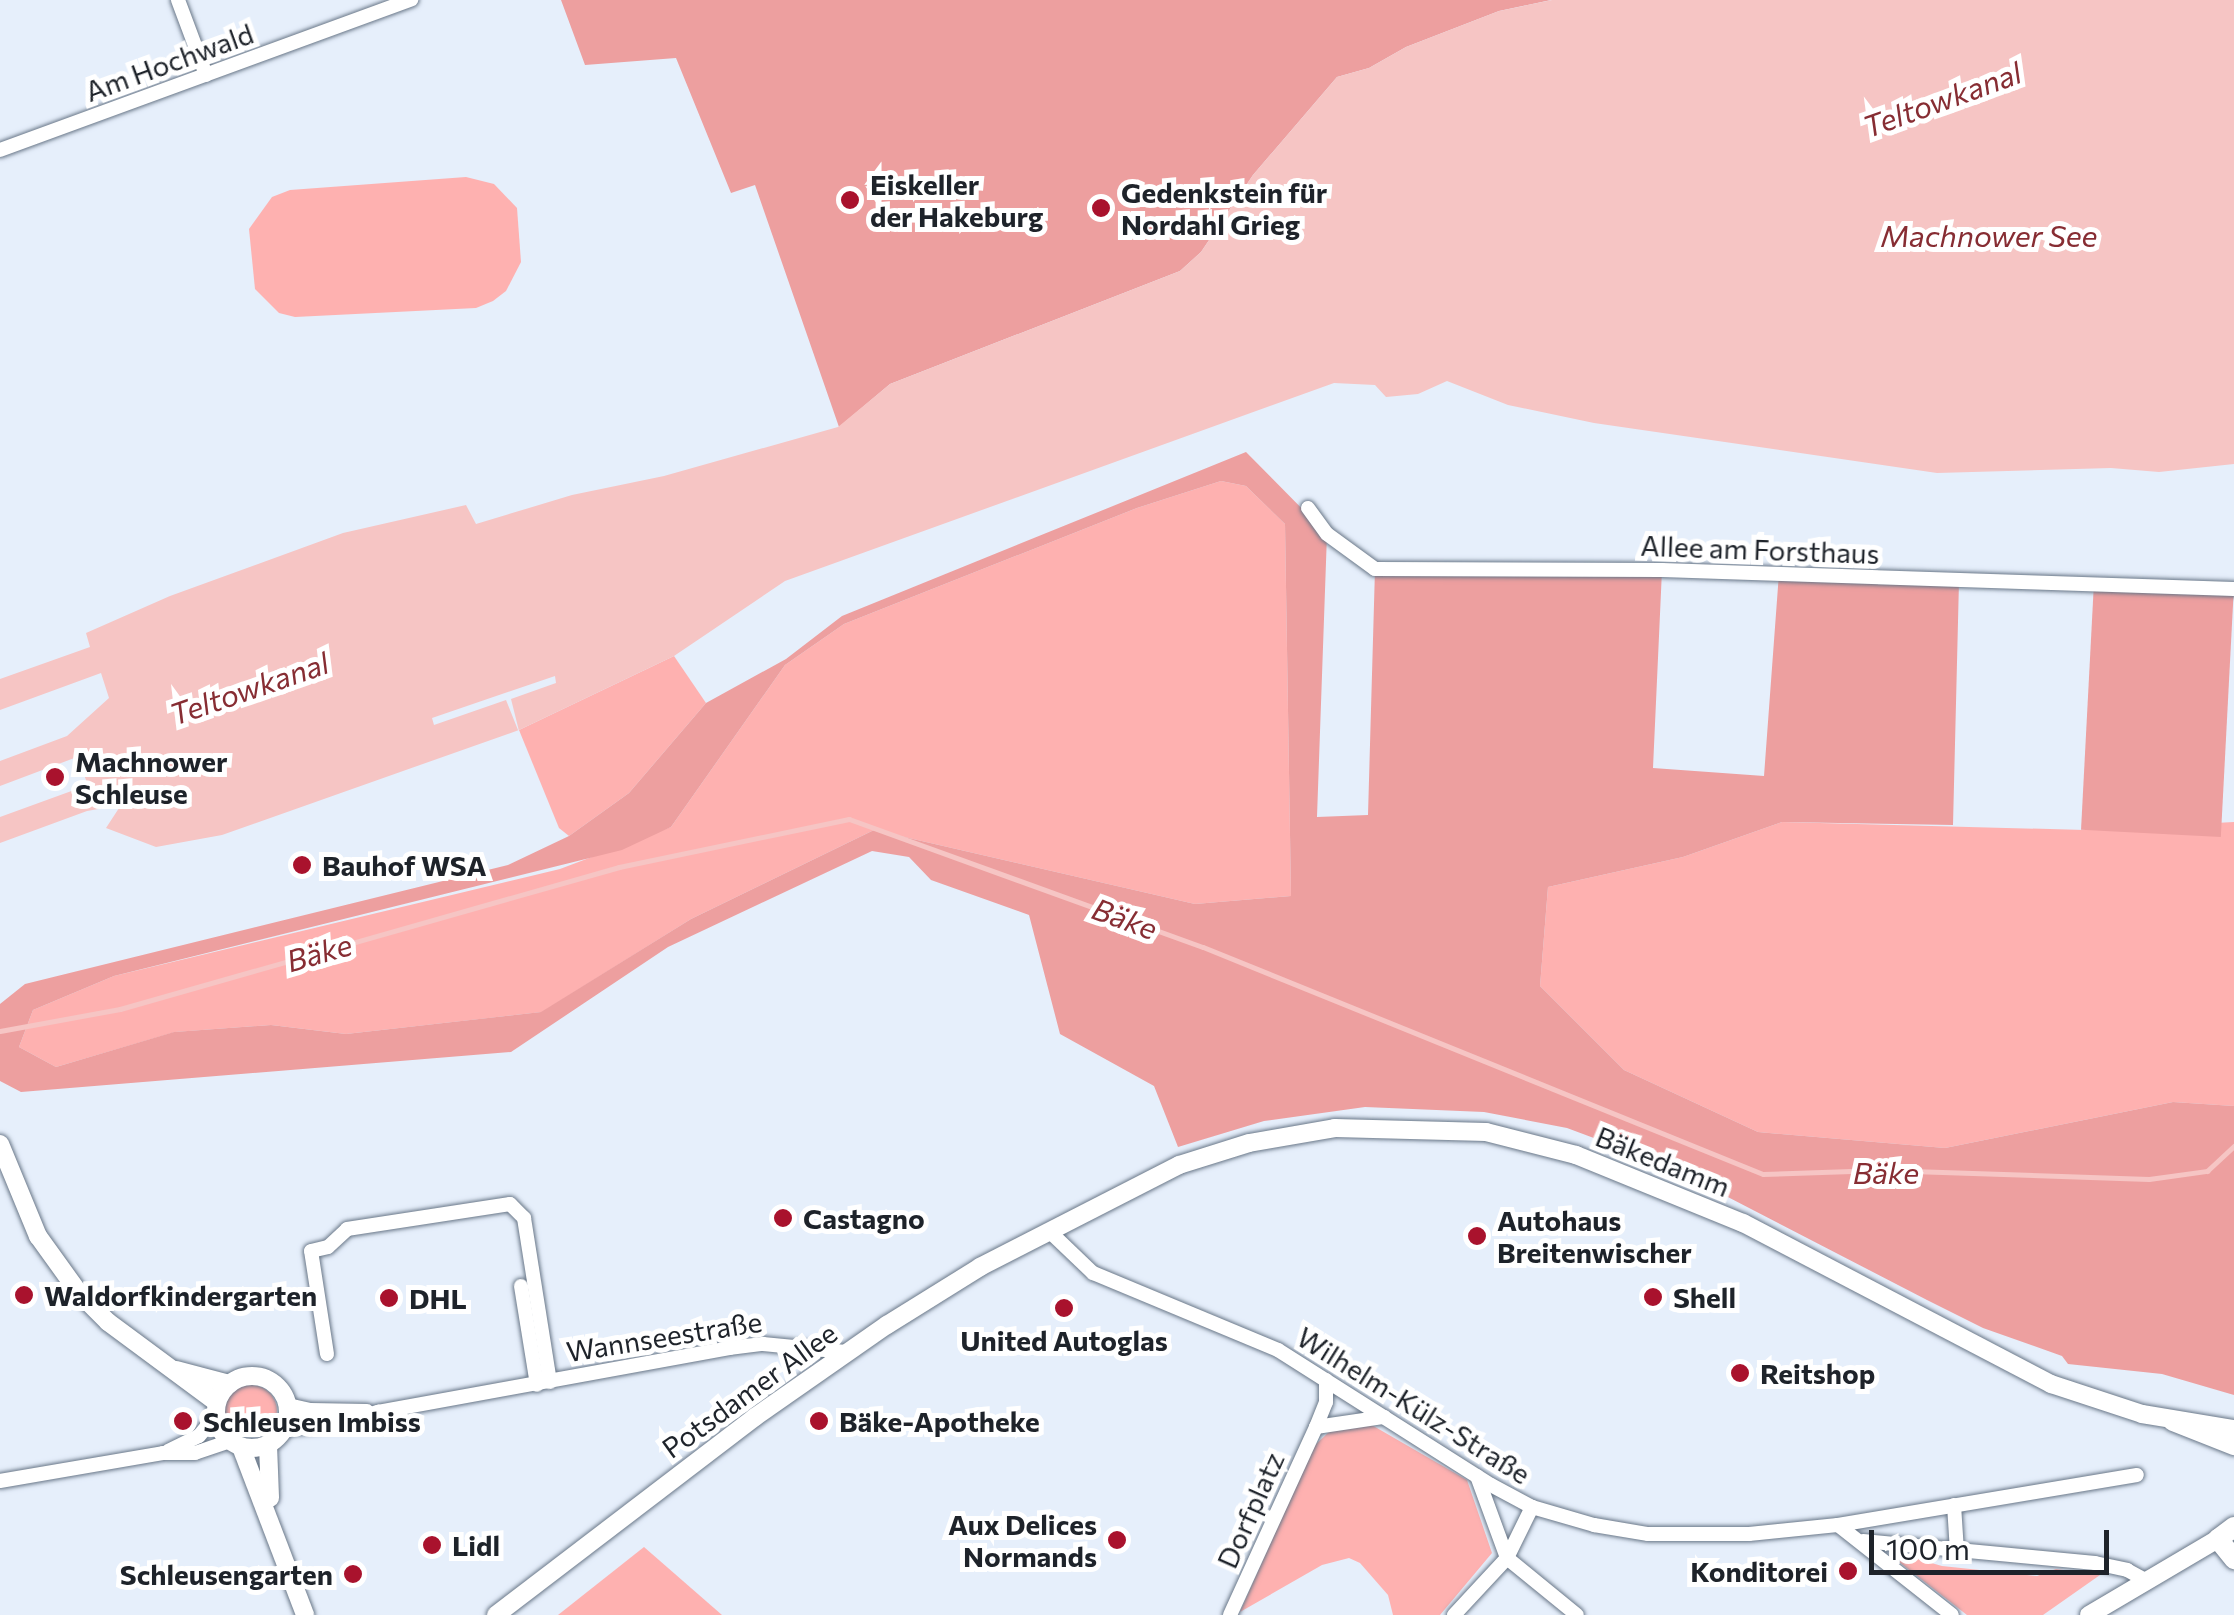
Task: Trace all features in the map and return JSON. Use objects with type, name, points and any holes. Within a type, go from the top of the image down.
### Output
[{"type":"main road","points":[[2173,1420],[2234,1445]]},
{"type":"main road","points":[[2226,1533],[2234,1560]]},
{"type":"street","points":[[178,0],[206,75]]},
{"type":"street","name":"Am Hochwald","points":[[0,150],[412,0]]},
{"type":"street","name":"Allee am Forsthaus","points":[[1308,508],[1327,534],[1376,569],[1720,572],[2234,589]]},
{"type":"street","name":"Bäkedamm","points":[[1049,1231],[1179,1166],[1249,1143],[1335,1128],[1486,1132],[1576,1155],[1681,1196],[2052,1384],[2173,1420],[2234,1429]]},
{"type":"street","points":[[0,1144],[38,1236],[57,1266],[108,1322],[216,1409],[274,1528],[305,1615]]},
{"type":"street","name":"Wannseestraße","points":[[327,1354],[311,1251],[328,1248],[346,1229],[510,1204],[524,1218],[543,1384]]},
{"type":"street","name":"Potsdamer Allee","points":[[496,1615],[846,1352],[980,1268],[1049,1231]]},
{"type":"street","name":"Wilhelm-Külz-Straße","points":[[1049,1231],[1093,1273],[1278,1350],[1476,1476],[1532,1507],[1648,1534],[1748,1534],[1838,1524],[2137,1475]]},
{"type":"street","points":[[521,1286],[543,1384]]},
{"type":"street","name":"Wannseestraße","points":[[284,1429],[341,1422],[729,1348],[763,1344],[846,1352]]},
{"type":"street","points":[[166,1367],[229,1384],[259,1376],[278,1386],[288,1405],[284,1429],[268,1445],[266,1477],[274,1528]]},
{"type":"street","name":"Dorfplatz","points":[[1230,1615],[1316,1427],[1326,1402],[1326,1380]]},
{"type":"street","points":[[163,1454],[199,1436],[229,1384]]},
{"type":"street","name":"Wannseestraße","points":[[288,1405],[310,1410],[378,1412]]},
{"type":"street","points":[[1316,1427],[1386,1416]]},
{"type":"street","points":[[0,1481],[235,1444],[268,1445]]},
{"type":"street","points":[[1476,1476],[1506,1558],[1578,1615]]},
{"type":"street","points":[[1954,1505],[1958,1551]]},
{"type":"street","points":[[1454,1615],[1506,1558],[1532,1507]]},
{"type":"street","points":[[1838,1524],[1952,1615]]},
{"type":"street","points":[[2089,1615],[2226,1533]]},
{"type":"street","points":[[1862,1541],[2094,1563],[2127,1570],[2144,1580]]},
{"type":"shaded area","points":[[561,0],[1551,0],[1499,11],[1406,47],[1369,68],[1337,77],[1253,175],[1201,252],[1180,271],[890,384],[839,427],[755,185],[731,193],[676,58],[585,65]]},
{"type":"shaded area","points":[[466,177],[494,184],[517,208],[521,262],[506,291],[493,301],[476,308],[295,317],[279,313],[255,289],[249,229],[272,197],[290,190]]},
{"type":"shaded area","points":[[1246,452],[1327,534],[1317,817],[1368,815],[1375,569],[1662,570],[1653,768],[1764,776],[1779,573],[1959,581],[1953,825],[1782,822],[1683,857],[1548,887],[1540,986],[1624,1070],[1758,1132],[1945,1148],[2173,1102],[2234,1106],[2234,1395],[2162,1374],[2068,1364],[2062,1356],[1983,1328],[1666,1165],[1567,1128],[1484,1112],[1365,1107],[1264,1121],[1178,1147],[1154,1086],[1060,1034],[1029,915],[931,880],[909,857],[872,851],[668,947],[511,1052],[21,1092],[0,1081],[0,1004],[25,984],[508,865],[569,836],[629,793],[706,703],[786,659],[842,616]],"holes":[[[1221,481],[1246,486],[1285,524],[1291,896],[1195,904],[874,830],[691,919],[541,1012],[346,1034],[271,1025],[174,1032],[56,1067],[19,1047],[33,1010],[114,976],[622,850],[671,827],[785,665],[844,624],[1137,508]]]},
{"type":"shaded area","points":[[1221,481],[1246,486],[1285,524],[1291,896],[1195,904],[874,830],[691,919],[542,1012],[346,1034],[271,1025],[175,1032],[56,1067],[19,1047],[33,1010],[114,976],[560,869],[671,827],[785,665],[844,624],[1137,508]]},
{"type":"shaded area","points":[[2094,582],[2234,589],[2221,837],[2081,830]]},
{"type":"shaded area","points":[[674,656],[706,703],[629,793],[569,836],[559,828],[519,730]]},
{"type":"shaded area","points":[[1782,822],[2085,830],[2234,822],[2234,1106],[2173,1102],[1945,1148],[1758,1132],[1624,1070],[1540,986],[1548,887],[1683,857]]},
{"type":"shaded area","points":[[251,1385],[269,1393],[277,1411],[269,1429],[251,1437],[233,1429],[225,1411],[233,1393]]},
{"type":"shaded area","points":[[1370,1424],[1467,1480],[1492,1553],[1440,1615],[1393,1615],[1388,1595],[1360,1563],[1349,1558],[1322,1565],[1240,1612],[1313,1447],[1330,1431]]},
{"type":"shaded area","points":[[644,1547],[722,1615],[558,1615]]},
{"type":"shaded area","points":[[1907,1556],[1942,1566],[2037,1576],[2056,1569],[2100,1575],[2043,1615],[1967,1615],[1899,1562]]},
{"type":"water","name":"Machnower See","points":[[1552,0],[2234,0],[2234,464],[2159,472],[2111,468],[1937,473],[1594,423],[1508,405],[1447,381],[1418,394],[1386,397],[1375,385],[1334,383],[785,581],[674,656],[519,730],[222,835],[156,847],[106,828],[121,805],[87,811],[0,843],[0,817],[88,785],[77,757],[0,786],[0,761],[67,736],[109,698],[101,673],[0,710],[0,679],[90,647],[86,633],[170,596],[343,533],[466,505],[476,524],[572,495],[664,476],[838,427],[890,384],[1180,271],[1201,252],[1253,175],[1337,77],[1369,68],[1406,47],[1499,11]]},
{"type":"pier","points":[[555,676],[556,683],[511,699],[520,735],[506,700],[434,725],[432,718]]},
{"type":"waterway","name":"Bäke","points":[[0,1031],[120,1009],[619,867],[849,819],[1203,947],[1763,1174],[1881,1170],[2149,1179],[2207,1171],[2234,1146]]},
{"type":"place","name":"Eiskeller der Hakeburg","points":[[850,200]]},
{"type":"place","name":"Gedenkstein für Nordahl Grieg","points":[[1101,208]]},
{"type":"place","name":"Machnower Schleuse","points":[[55,777]]},
{"type":"place","name":"Bauhof WSA","points":[[302,865]]},
{"type":"place","name":"Castagno","points":[[783,1218]]},
{"type":"place","name":"Autohaus Breitenwischer","points":[[1477,1236]]},
{"type":"place","name":"Waldorfkindergarten","points":[[24,1295]]},
{"type":"place","name":"Shell","points":[[1653,1297]]},
{"type":"place","name":"DHL","points":[[389,1298]]},
{"type":"place","name":"United Autoglas","points":[[1064,1308]]},
{"type":"place","name":"Reitshop","points":[[1740,1373]]},
{"type":"place","name":"Schleusen Imbiss","points":[[183,1421]]},
{"type":"place","name":"Bäke-Apotheke","points":[[819,1421]]},
{"type":"place","name":"Aux Delices Normands","points":[[1117,1540]]},
{"type":"place","name":"Lidl","points":[[432,1545]]},
{"type":"place","name":"Konditorei","points":[[1848,1571]]},
{"type":"place","name":"Schleusengarten","points":[[353,1574]]},
{"type":"water label","name":"Teltowkanal","points":[[1942,99]]},
{"type":"water label","name":"Teltowkanal","points":[[249,688]]}]
